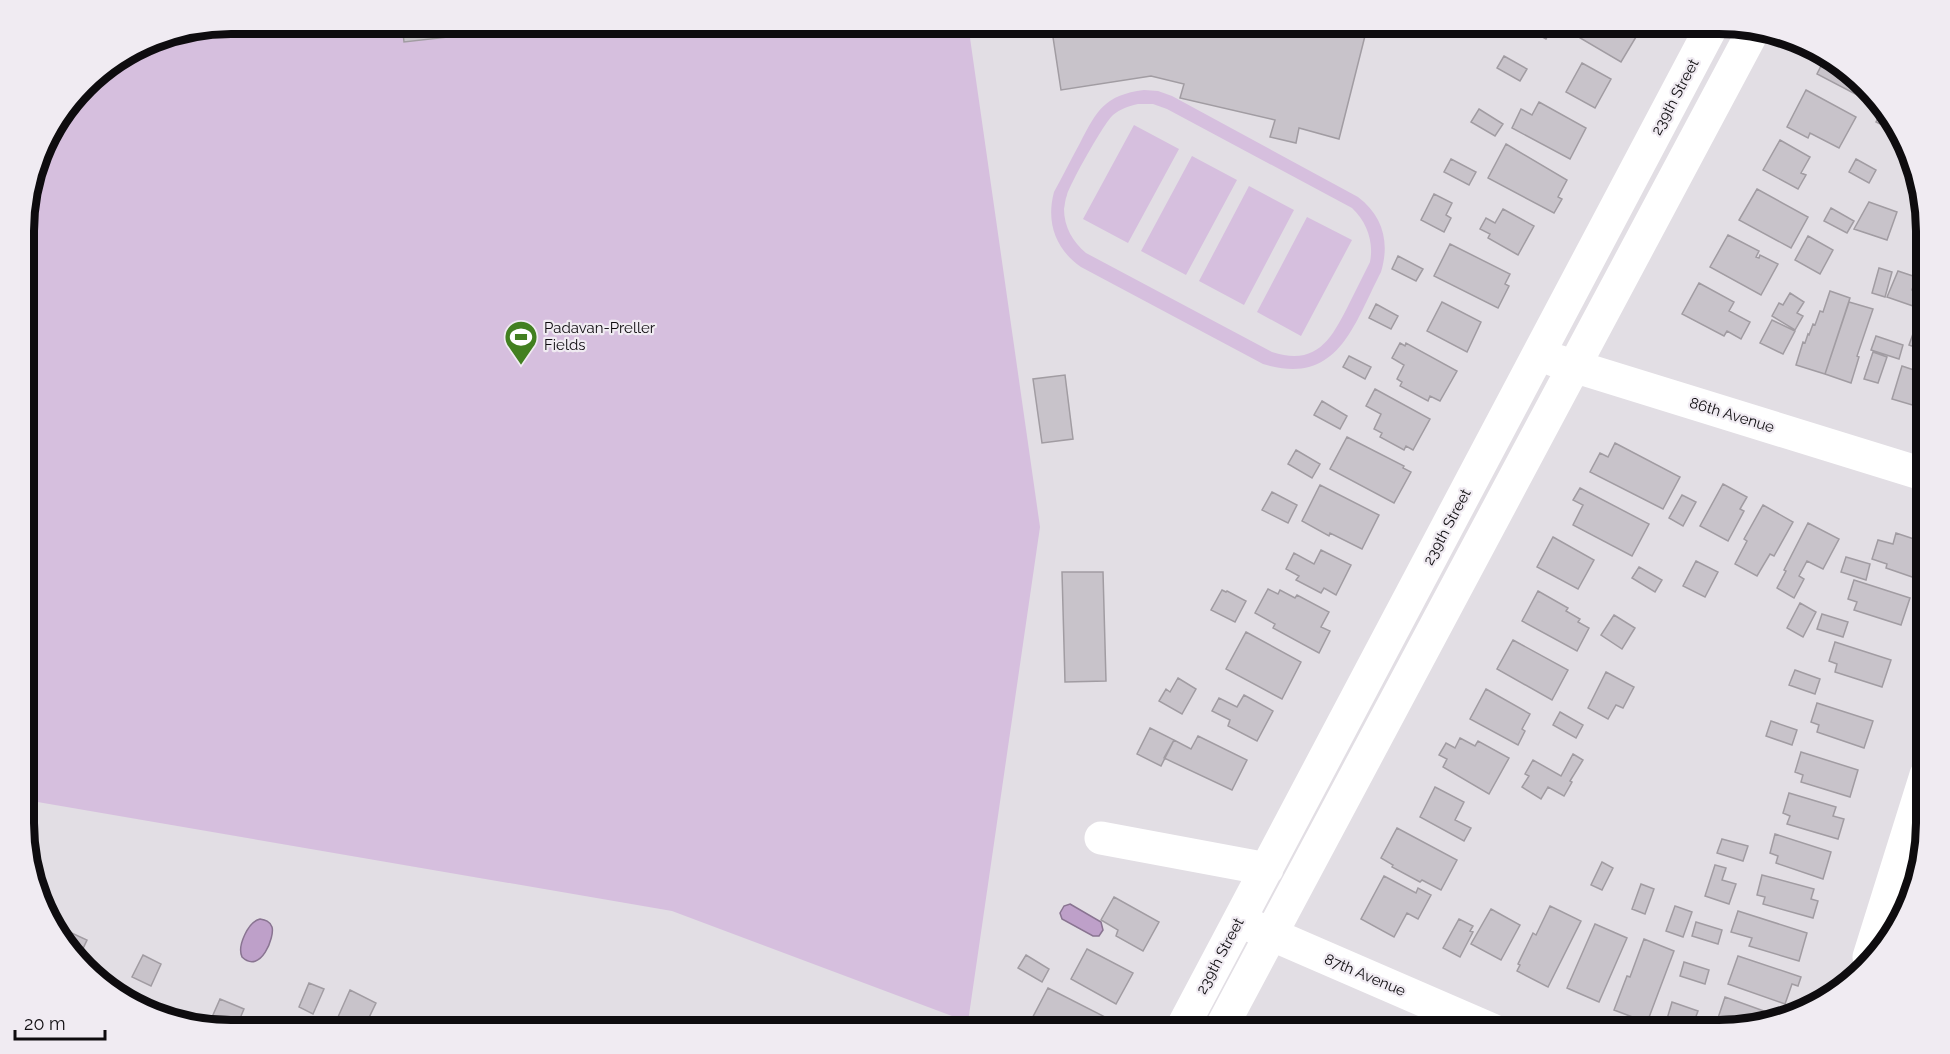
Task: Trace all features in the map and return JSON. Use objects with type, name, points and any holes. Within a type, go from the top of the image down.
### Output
[{"type":"street","name":"239th Street","points":[[1187,1019],[1708,34]]},
{"type":"street","points":[[1226,1019],[1750,37]]},
{"type":"street","name":"86th Avenue","points":[[1538,355],[1916,472]]},
{"type":"street","points":[[1101,838],[1267,869]]},
{"type":"street","points":[[1875,941],[1915,839]]},
{"type":"street","name":"87th Avenue","points":[[1239,920],[1467,1019]]},
{"type":"shaded area","name":"Padavan-Preller Fields","points":[[232,34],[969,34],[1040,527],[968,1020],[961,1020],[672,911],[34,801],[35,219],[38,193],[49,156],[75,112],[102,83],[133,61],[181,41]]},
{"type":"shaded area","points":[[1158,91],[1172,96],[1367,204],[1379,221],[1382,230],[1384,261],[1381,272],[1351,331],[1340,347],[1326,359],[1309,367],[1288,369],[1263,364],[1081,267],[1065,252],[1052,224],[1054,192],[1097,113],[1111,100],[1131,92]],"holes":[[[1138,104],[1153,104],[1167,109],[1352,208],[1362,220],[1370,240],[1370,262],[1343,316],[1321,346],[1301,356],[1272,352],[1086,253],[1073,239],[1066,222],[1065,200],[1096,140],[1109,120],[1119,111]]]},
{"type":"shaded area","points":[[1134,125],[1179,149],[1128,243],[1083,219]]},
{"type":"shaded area","points":[[1192,156],[1237,180],[1186,275],[1141,251]]},
{"type":"shaded area","points":[[1249,186],[1294,210],[1244,305],[1199,281]]},
{"type":"shaded area","points":[[1307,217],[1352,240],[1301,336],[1257,312]]},
{"type":"shaded area","points":[[1070,904],[1101,922],[1103,930],[1099,936],[1093,936],[1062,919],[1060,913],[1064,906]]},
{"type":"shaded area","points":[[260,919],[271,925],[271,938],[261,958],[249,961],[242,957],[242,941],[251,925]]},
{"type":"building","points":[[403,34],[475,34],[404,42]]},
{"type":"building","points":[[1053,34],[1365,34],[1339,139],[1299,128],[1296,143],[1270,137],[1275,120],[1180,98],[1184,84],[1151,76],[1061,90]]},
{"type":"building","points":[[1537,34],[1549,34],[1546,39]]},
{"type":"building","points":[[1573,34],[1638,34],[1621,62]]},
{"type":"building","points":[[1504,56],[1527,69],[1520,81],[1497,68]]},
{"type":"building","points":[[1582,63],[1611,79],[1595,108],[1566,92]]},
{"type":"building","points":[[1822,64],[1848,83],[1861,97],[1817,74]]},
{"type":"building","points":[[1806,90],[1856,117],[1839,148],[1810,133],[1808,138],[1787,127]]},
{"type":"building","points":[[1539,102],[1586,128],[1570,159],[1512,128],[1521,109],[1532,115]]},
{"type":"building","points":[[1479,109],[1503,124],[1495,136],[1471,122]]},
{"type":"building","points":[[1879,117],[1885,127],[1876,122]]},
{"type":"building","points":[[1780,140],[1810,157],[1801,173],[1806,175],[1798,189],[1763,170]]},
{"type":"building","points":[[1506,144],[1567,180],[1558,197],[1562,199],[1554,213],[1488,178]]},
{"type":"building","points":[[1451,159],[1476,172],[1469,185],[1444,172]]},
{"type":"building","points":[[1856,159],[1876,170],[1869,183],[1849,172]]},
{"type":"building","points":[[1757,189],[1808,217],[1791,248],[1739,220]]},
{"type":"building","points":[[1434,194],[1452,203],[1446,215],[1451,218],[1444,232],[1421,220]]},
{"type":"building","points":[[1869,202],[1897,212],[1887,240],[1854,229]]},
{"type":"building","points":[[1831,208],[1854,221],[1847,233],[1824,221]]},
{"type":"building","points":[[1503,209],[1534,226],[1518,255],[1488,238],[1490,234],[1480,229],[1486,218],[1495,223]]},
{"type":"building","points":[[1728,235],[1759,251],[1756,257],[1759,258],[1760,255],[1778,264],[1761,295],[1710,267]]},
{"type":"building","points":[[1808,236],[1833,250],[1820,274],[1795,260]]},
{"type":"building","points":[[1450,244],[1510,274],[1505,284],[1509,286],[1498,308],[1434,276]]},
{"type":"building","points":[[1398,256],[1423,269],[1416,281],[1392,269]]},
{"type":"building","points":[[1879,268],[1892,272],[1885,297],[1872,293]]},
{"type":"building","points":[[1898,271],[1916,277],[1912,290],[1916,291],[1913,306],[1887,297]]},
{"type":"building","points":[[1699,283],[1734,302],[1729,311],[1750,322],[1741,339],[1727,331],[1724,336],[1682,314]]},
{"type":"building","points":[[1830,291],[1850,298],[1825,374],[1796,365],[1803,342],[1805,343],[1813,324],[1815,325],[1820,311],[1823,312]]},
{"type":"building","points":[[1790,293],[1804,302],[1797,313],[1803,316],[1795,330],[1772,316],[1779,303],[1783,305]]},
{"type":"building","points":[[1442,302],[1481,322],[1467,352],[1427,331]]},
{"type":"building","points":[[1849,302],[1873,309],[1857,356],[1859,357],[1851,383],[1825,374]]},
{"type":"building","points":[[1376,304],[1398,316],[1391,329],[1369,318]]},
{"type":"building","points":[[1772,320],[1795,331],[1783,354],[1760,343]]},
{"type":"building","points":[[1916,325],[1916,347],[1909,345]]},
{"type":"building","points":[[1876,336],[1903,345],[1899,359],[1871,350]]},
{"type":"building","points":[[1400,343],[1405,346],[1406,343],[1457,371],[1440,401],[1430,396],[1428,401],[1400,386],[1402,382],[1397,379],[1404,365],[1392,358]]},
{"type":"building","points":[[1873,352],[1887,357],[1878,383],[1864,379]]},
{"type":"building","points":[[1349,356],[1371,367],[1365,379],[1343,367]]},
{"type":"building","points":[[1902,366],[1916,371],[1916,406],[1892,399]]},
{"type":"building","points":[[1065,375],[1073,439],[1042,443],[1033,379]]},
{"type":"building","points":[[1375,389],[1430,419],[1413,450],[1406,446],[1404,450],[1380,437],[1382,433],[1374,429],[1381,414],[1366,406]]},
{"type":"building","points":[[1322,401],[1347,416],[1340,429],[1314,415]]},
{"type":"building","points":[[1347,437],[1404,466],[1403,468],[1411,472],[1394,503],[1330,469]]},
{"type":"building","points":[[1615,443],[1680,477],[1663,509],[1590,472],[1600,453],[1608,457]]},
{"type":"building","points":[[1296,450],[1320,464],[1312,478],[1288,464]]},
{"type":"building","points":[[1723,484],[1747,497],[1740,509],[1744,511],[1728,541],[1700,526]]},
{"type":"building","points":[[1320,485],[1379,515],[1362,549],[1330,533],[1329,536],[1302,521]]},
{"type":"building","points":[[1580,488],[1649,524],[1632,556],[1573,525],[1583,505],[1573,500]]},
{"type":"building","points":[[1272,492],[1297,505],[1288,523],[1262,510]]},
{"type":"building","points":[[1682,495],[1696,502],[1683,526],[1669,518]]},
{"type":"building","points":[[1763,505],[1793,522],[1774,556],[1770,554],[1757,576],[1735,564],[1747,541],[1744,539]]},
{"type":"building","points":[[1808,523],[1839,539],[1823,569],[1807,561],[1799,576],[1804,579],[1794,598],[1777,588]]},
{"type":"building","points":[[1896,533],[1916,540],[1916,578],[1886,568],[1887,564],[1872,559],[1878,540],[1893,544]]},
{"type":"building","points":[[1553,537],[1594,560],[1578,589],[1537,567]]},
{"type":"building","points":[[1321,550],[1351,565],[1336,595],[1324,588],[1321,593],[1296,580],[1299,576],[1286,569],[1294,553],[1314,564]]},
{"type":"building","points":[[1846,557],[1870,564],[1866,580],[1841,572]]},
{"type":"building","points":[[1696,561],[1718,572],[1705,597],[1683,586]]},
{"type":"building","points":[[1639,567],[1662,580],[1655,592],[1632,578]]},
{"type":"building","points":[[1062,572],[1103,572],[1106,681],[1065,682]]},
{"type":"building","points":[[1854,580],[1910,598],[1901,625],[1854,610],[1857,602],[1848,599]]},
{"type":"building","points":[[1268,589],[1278,594],[1280,590],[1295,598],[1297,595],[1329,612],[1321,627],[1330,631],[1319,653],[1273,628],[1275,624],[1255,613]]},
{"type":"building","points":[[1222,590],[1246,601],[1235,622],[1211,610]]},
{"type":"building","points":[[1538,591],[1568,608],[1566,611],[1580,619],[1578,622],[1589,628],[1577,651],[1522,621]]},
{"type":"building","points":[[1800,603],[1816,612],[1803,637],[1787,628]]},
{"type":"building","points":[[1822,614],[1848,622],[1843,637],[1817,629]]},
{"type":"building","points":[[1614,615],[1635,628],[1622,649],[1601,635]]},
{"type":"building","points":[[1246,632],[1301,662],[1282,699],[1226,669]]},
{"type":"building","points":[[1513,640],[1568,670],[1552,700],[1497,669]]},
{"type":"building","points":[[1835,642],[1891,660],[1882,687],[1835,672],[1837,664],[1829,661]]},
{"type":"building","points":[[1795,670],[1820,679],[1815,694],[1789,685]]},
{"type":"building","points":[[1606,672],[1634,687],[1623,708],[1616,705],[1608,719],[1588,708]]},
{"type":"building","points":[[1178,678],[1196,689],[1182,714],[1159,701],[1166,689],[1170,692]]},
{"type":"building","points":[[1486,689],[1530,714],[1522,729],[1525,731],[1518,745],[1470,719]]},
{"type":"building","points":[[1244,695],[1273,711],[1257,741],[1228,726],[1230,720],[1212,711],[1219,698],[1237,707]]},
{"type":"building","points":[[1817,703],[1873,721],[1864,748],[1817,732],[1819,725],[1811,722]]},
{"type":"building","points":[[1560,712],[1583,725],[1576,738],[1553,725]]},
{"type":"building","points":[[1771,721],[1797,730],[1792,745],[1766,736]]},
{"type":"building","points":[[1150,728],[1174,740],[1161,766],[1137,754]]},
{"type":"building","points":[[1198,736],[1247,760],[1232,790],[1164,758],[1174,740],[1191,749]]},
{"type":"building","points":[[1460,738],[1475,746],[1478,741],[1509,758],[1489,794],[1443,767],[1447,759],[1439,755],[1446,743],[1455,748]]},
{"type":"building","points":[[1801,752],[1858,770],[1850,797],[1801,782],[1803,775],[1795,772]]},
{"type":"building","points":[[1573,754],[1583,760],[1564,796],[1548,787],[1541,799],[1522,787],[1529,776],[1525,774],[1533,760],[1561,776]]},
{"type":"building","points":[[1435,787],[1464,802],[1455,820],[1471,828],[1464,841],[1420,817]]},
{"type":"building","points":[[1789,793],[1836,807],[1833,816],[1844,819],[1838,839],[1787,824],[1790,816],[1783,813]]},
{"type":"building","points":[[1397,828],[1457,860],[1441,890],[1422,880],[1420,882],[1392,867],[1393,865],[1381,858]]},
{"type":"building","points":[[1775,834],[1831,852],[1823,879],[1776,863],[1778,856],[1770,853]]},
{"type":"building","points":[[1722,839],[1748,846],[1743,861],[1717,853]]},
{"type":"building","points":[[1602,862],[1613,868],[1602,890],[1591,885]]},
{"type":"building","points":[[1715,865],[1726,868],[1722,880],[1736,884],[1729,904],[1705,896]]},
{"type":"building","points":[[1762,875],[1814,889],[1811,899],[1818,901],[1813,918],[1763,904],[1765,897],[1757,895]]},
{"type":"building","points":[[1384,876],[1416,893],[1418,888],[1431,895],[1418,919],[1407,913],[1394,937],[1361,919]]},
{"type":"building","points":[[1641,884],[1654,889],[1645,914],[1632,909]]},
{"type":"building","points":[[1114,897],[1159,922],[1143,951],[1116,936],[1118,930],[1101,920]]},
{"type":"building","points":[[1550,906],[1581,921],[1548,987],[1517,971],[1533,933],[1536,935]]},
{"type":"building","points":[[1675,906],[1692,912],[1683,937],[1666,931]]},
{"type":"building","points":[[1491,909],[1520,925],[1501,960],[1471,944]]},
{"type":"building","points":[[1738,911],[1807,933],[1799,961],[1749,946],[1752,938],[1731,932]]},
{"type":"building","points":[[1459,919],[1473,926],[1470,931],[1473,932],[1460,957],[1443,948]]},
{"type":"building","points":[[1696,922],[1722,930],[1718,944],[1692,936]]},
{"type":"building","points":[[1595,924],[1627,938],[1599,1002],[1567,988]]},
{"type":"building","points":[[68,931],[87,940],[82,950]]},
{"type":"building","points":[[1644,939],[1674,951],[1648,1019],[1634,1019],[1614,1010],[1627,976],[1630,977]]},
{"type":"building","points":[[1087,949],[1133,973],[1116,1004],[1071,979]]},
{"type":"building","points":[[143,955],[161,964],[151,986],[132,977]]},
{"type":"building","points":[[1026,955],[1049,969],[1042,982],[1018,968]]},
{"type":"building","points":[[1738,956],[1801,977],[1798,986],[1792,984],[1785,1004],[1728,984]]},
{"type":"building","points":[[1684,962],[1709,970],[1705,984],[1680,976]]},
{"type":"building","points":[[309,983],[324,989],[313,1014],[299,1007]]},
{"type":"building","points":[[1048,988],[1107,1018],[1106,1019],[1032,1019]]},
{"type":"building","points":[[350,990],[376,1003],[368,1020],[345,1020],[338,1017]]},
{"type":"building","points":[[1725,997],[1769,1013],[1731,1019],[1718,1018]]},
{"type":"building","points":[[220,999],[244,1009],[239,1020],[211,1018]]},
{"type":"building","points":[[1672,1002],[1698,1011],[1695,1019],[1667,1019]]},
{"type":"place","name":"Padavan-Preller Fields","points":[[521,366]]}]
